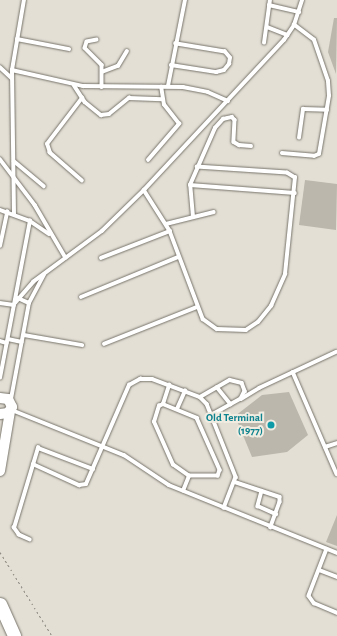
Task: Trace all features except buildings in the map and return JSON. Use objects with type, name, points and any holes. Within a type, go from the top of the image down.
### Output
[{"type":"highway","points":[[0,604],[14,636]]},
{"type":"main road","points":[[0,398],[6,398],[11,408],[0,470]]},
{"type":"main road","points":[[0,414],[11,408]]},
{"type":"lane","points":[[14,215],[12,70],[24,0]]},
{"type":"lane","points":[[168,86],[185,0]]},
{"type":"lane","points":[[264,43],[270,0]]},
{"type":"lane","points":[[14,304],[33,282],[110,224],[144,190],[288,35],[299,12],[302,0]]},
{"type":"lane","points":[[269,6],[299,12]]},
{"type":"lane","points":[[282,153],[314,156],[319,154],[327,110],[329,86],[316,44],[310,35],[294,24]]},
{"type":"lane","points":[[266,27],[288,35]]},
{"type":"lane","points":[[17,38],[69,49]]},
{"type":"lane","points":[[97,40],[87,42],[85,48],[100,61],[102,87]]},
{"type":"lane","points":[[171,65],[220,72],[227,67],[229,61],[225,52],[176,44]]},
{"type":"lane","points":[[102,72],[118,66],[127,51]]},
{"type":"lane","points":[[0,67],[12,78]]},
{"type":"lane","points":[[12,70],[74,85],[102,87],[168,86],[196,89],[228,101]]},
{"type":"lane","points":[[74,85],[82,98],[97,113],[106,116],[129,98],[162,99]]},
{"type":"lane","points":[[148,160],[179,124],[162,99],[161,86]]},
{"type":"lane","points":[[82,98],[47,144],[50,153],[82,181]]},
{"type":"lane","points":[[299,138],[303,109],[327,110]]},
{"type":"lane","points":[[193,217],[190,184],[215,128],[229,116],[235,120],[234,142],[239,145],[251,146]]},
{"type":"lane","points":[[0,159],[14,177],[66,258]]},
{"type":"lane","points":[[14,161],[44,186]]},
{"type":"lane","points":[[144,190],[170,231],[178,257],[203,319],[211,327],[239,331],[252,327],[269,308],[285,274],[295,193],[295,178],[286,173],[197,167]]},
{"type":"lane","points":[[190,184],[295,193]]},
{"type":"lane","points":[[0,210],[30,221],[52,235]]},
{"type":"lane","points":[[0,246],[6,212]]},
{"type":"lane","points":[[166,224],[214,212]]},
{"type":"lane","points":[[0,378],[30,221]]},
{"type":"lane","points":[[101,258],[170,231]]},
{"type":"lane","points":[[81,297],[178,257]]},
{"type":"lane","points":[[45,274],[29,303],[11,408],[131,459],[160,481],[337,553]]},
{"type":"lane","points":[[18,298],[29,303]]},
{"type":"lane","points":[[0,303],[14,304]]},
{"type":"lane","points":[[104,344],[197,307]]},
{"type":"lane","points":[[24,335],[82,345]]},
{"type":"lane","points":[[0,342],[22,342]]},
{"type":"lane","points":[[212,415],[241,398],[336,352]]},
{"type":"lane","points":[[293,372],[337,474]]},
{"type":"lane","points":[[33,464],[83,486],[88,482],[129,385],[146,378],[200,397],[207,404],[235,472],[235,482],[224,508]]},
{"type":"lane","points":[[200,397],[230,380],[239,380],[245,391],[241,398]]},
{"type":"lane","points":[[163,404],[197,418],[220,470],[215,477],[189,476],[173,465],[155,424],[158,408],[163,404],[169,385]]},
{"type":"lane","points":[[217,388],[231,404]]},
{"type":"lane","points":[[177,409],[185,391]]},
{"type":"lane","points":[[326,447],[337,443]]},
{"type":"lane","points":[[30,540],[19,535],[14,528],[33,464],[40,447],[93,469]]},
{"type":"lane","points":[[183,491],[189,476]]},
{"type":"lane","points":[[235,482],[280,497],[271,527]]},
{"type":"lane","points":[[262,491],[258,506],[276,514]]},
{"type":"lane","points":[[327,549],[310,592],[310,601],[337,613]]},
{"type":"lane","points":[[319,570],[337,577]]},
{"type":"path","points":[[0,552],[52,636]]},
{"type":"place","name":"Old Terminal (1977)","points":[[271,425]]}]
